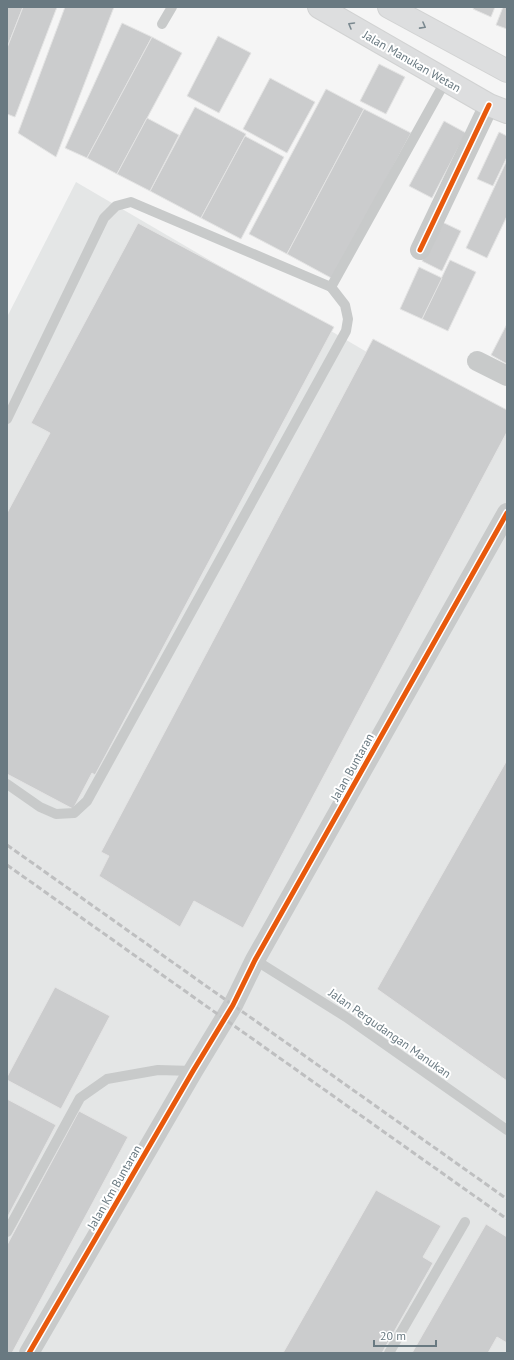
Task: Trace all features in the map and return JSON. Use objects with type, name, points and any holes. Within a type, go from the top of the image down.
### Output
[{"type":"main road","name":"Jalan Manukan Wetan","points":[[319,7],[498,109]]},
{"type":"main road","points":[[389,7],[507,71]]},
{"type":"street","points":[[420,250],[498,109]]},
{"type":"street","points":[[477,361],[507,376]]},
{"type":"street","name":"Jalan Buntaran","points":[[217,1032],[255,960],[507,513]]},
{"type":"street","name":"Jalan Km Buntaran","points":[[29,1353],[217,1032]]},
{"type":"lane","points":[[162,24],[172,7]]},
{"type":"lane","points":[[331,287],[446,80]]},
{"type":"lane","points":[[7,420],[104,218],[116,206],[131,202],[331,287],[346,304],[348,319],[346,331],[87,801],[74,813],[56,814],[40,807],[7,784]]},
{"type":"lane","name":"Jalan Pergudangan Manukan","points":[[255,960],[346,1017],[507,1130]]},
{"type":"lane","points":[[7,1232],[80,1098],[107,1079],[158,1070],[193,1071]]},
{"type":"lane","points":[[389,1353],[464,1222]]},
{"type":"shaded area","points":[[76,182],[507,434],[507,1353],[7,1353],[7,317]]},
{"type":"building","points":[[7,7],[23,7],[7,48]]},
{"type":"building","points":[[23,7],[57,7],[15,117],[7,114],[7,48]]},
{"type":"building","points":[[65,7],[114,7],[56,157],[18,133]]},
{"type":"building","points":[[474,7],[495,7],[491,17],[473,9]]},
{"type":"building","points":[[503,7],[507,7],[507,29],[496,25]]},
{"type":"building","points":[[122,23],[152,37],[87,158],[65,148]]},
{"type":"building","points":[[218,36],[251,53],[219,113],[187,96]]},
{"type":"building","points":[[152,37],[182,53],[117,174],[87,158]]},
{"type":"building","points":[[379,64],[405,77],[386,114],[360,101]]},
{"type":"building","points":[[270,78],[315,102],[287,153],[243,129]]},
{"type":"building","points":[[326,89],[364,109],[287,254],[249,234]]},
{"type":"building","points":[[195,107],[246,134],[201,218],[150,191]]},
{"type":"building","points":[[364,109],[411,133],[333,279],[287,254]]},
{"type":"building","points":[[147,118],[179,135],[150,191],[117,174]]},
{"type":"building","points":[[444,121],[466,133],[432,198],[409,186]]},
{"type":"building","points":[[499,132],[507,136],[507,157],[493,186],[477,179]]},
{"type":"building","points":[[245,136],[284,157],[241,239],[201,218]]},
{"type":"building","points":[[507,160],[507,216],[487,258],[466,248]]},
{"type":"building","points":[[440,221],[461,231],[442,271],[422,261]]},
{"type":"building","points":[[138,223],[334,327],[95,775],[92,773],[73,809],[7,774],[7,513],[50,433],[31,423]]},
{"type":"building","points":[[450,260],[476,272],[448,331],[422,319]]},
{"type":"building","points":[[419,267],[442,278],[422,319],[400,309]]},
{"type":"building","points":[[507,324],[507,364],[491,355]]},
{"type":"building","points":[[373,339],[507,410],[507,432],[243,928],[194,901],[180,927],[99,876],[109,856],[101,852]]},
{"type":"building","points":[[507,760],[507,1081],[377,989]]},
{"type":"building","points":[[55,987],[110,1016],[61,1109],[7,1080],[7,1077]]},
{"type":"building","points":[[7,1099],[56,1125],[7,1218]]},
{"type":"building","points":[[79,1111],[128,1137],[12,1353],[7,1353],[7,1245]]},
{"type":"building","points":[[376,1190],[441,1226],[423,1257],[433,1263],[382,1353],[283,1353]]},
{"type":"building","points":[[486,1224],[507,1237],[507,1343],[497,1337],[488,1353],[412,1353]]},
{"type":"railway","points":[[7,845],[507,1199]]},
{"type":"railway","points":[[7,865],[507,1219]]},
{"type":"cycle path","points":[[420,250],[489,105]]},
{"type":"cycle path","points":[[29,1353],[233,1005],[255,960],[507,513]]}]
